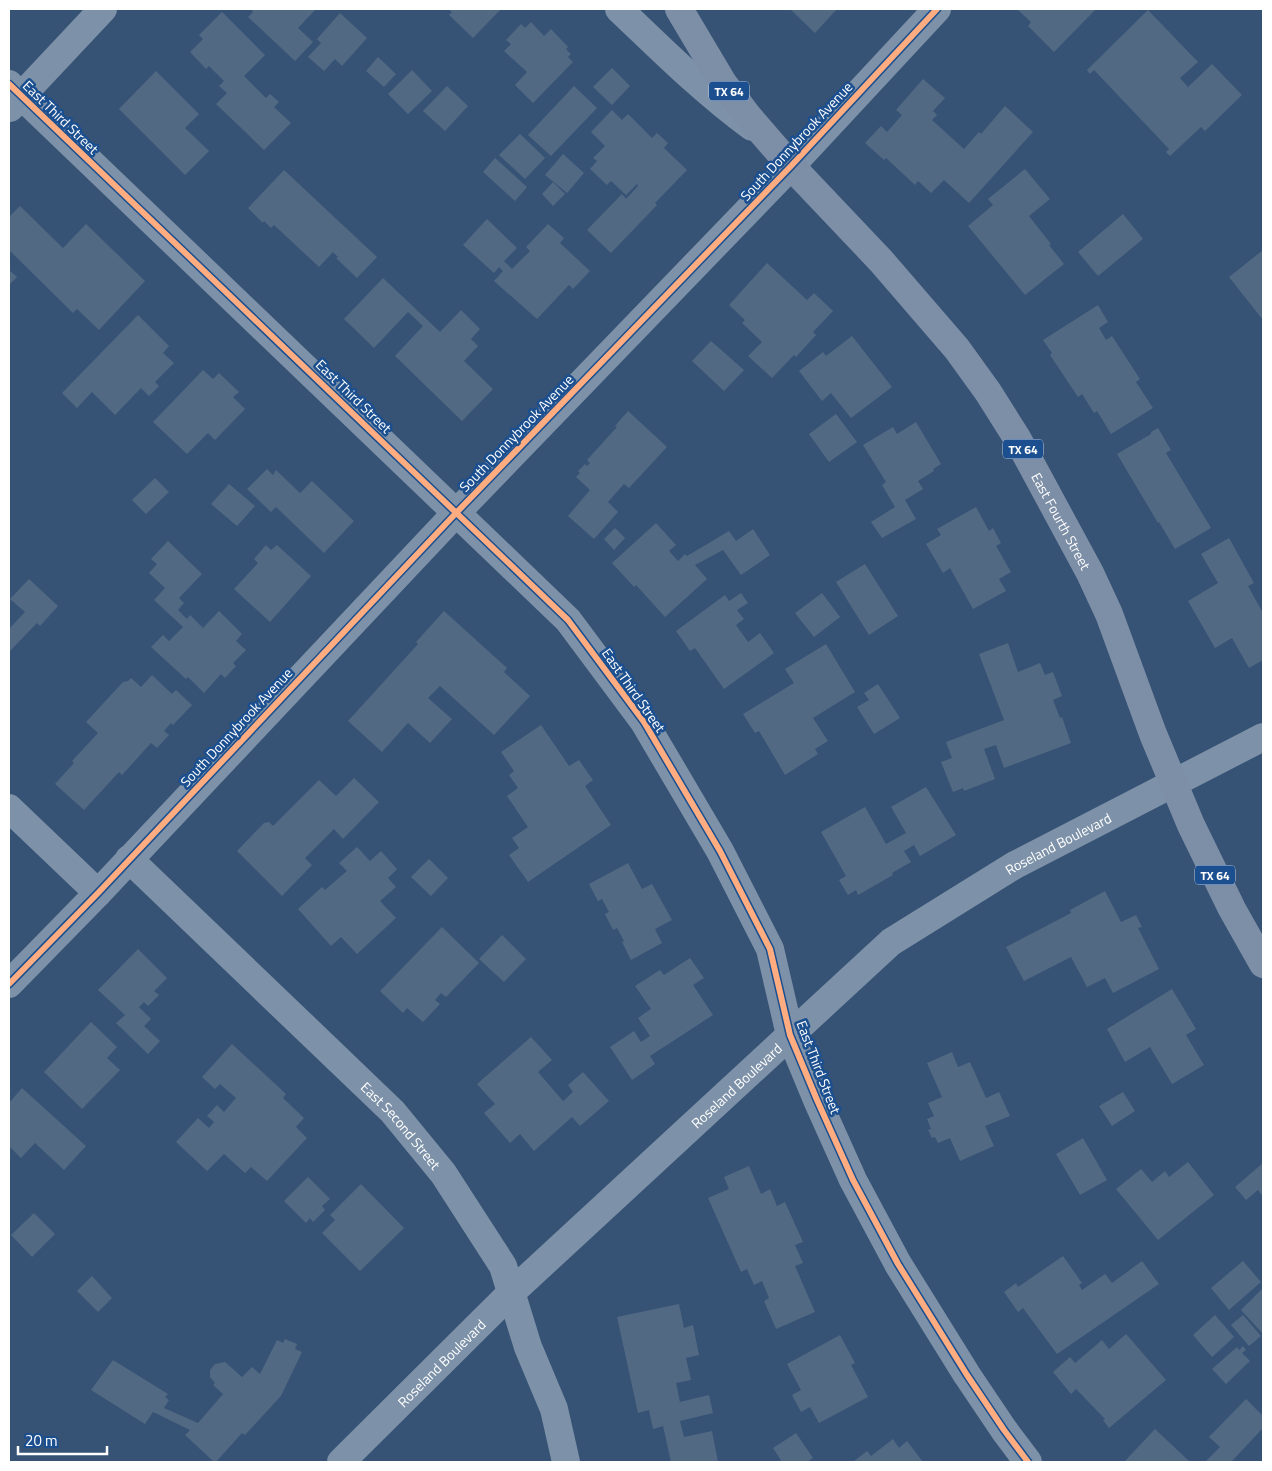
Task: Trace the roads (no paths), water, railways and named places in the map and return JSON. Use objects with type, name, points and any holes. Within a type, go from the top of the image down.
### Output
[{"type":"main road","name":"East Fourth Street","points":[[679,9],[723,84],[746,115],[791,166],[882,262],[957,348],[1017,438],[1110,614],[1153,734],[1210,866],[1263,964]]},
{"type":"street","points":[[13,96],[103,9]]},
{"type":"street","name":"East Fourth Street","points":[[619,9],[728,110],[767,138]]},
{"type":"street","name":"South Donnybrook Avenue","points":[[9,984],[98,893],[457,512],[791,166],[937,9]]},
{"type":"street","name":"East Third Street","points":[[13,96],[457,512],[568,620],[644,722],[720,851],[770,949],[790,1035],[853,1180],[898,1264],[972,1383],[1028,1462]]},
{"type":"street","name":"Roseland Boulevard","points":[[341,1462],[512,1292],[892,942],[1015,865],[1263,737]]},
{"type":"street","points":[[9,808],[98,893]]},
{"type":"street","name":"East Second Street","points":[[129,859],[393,1112],[443,1173],[503,1266],[528,1347],[554,1409],[566,1462]]}]
